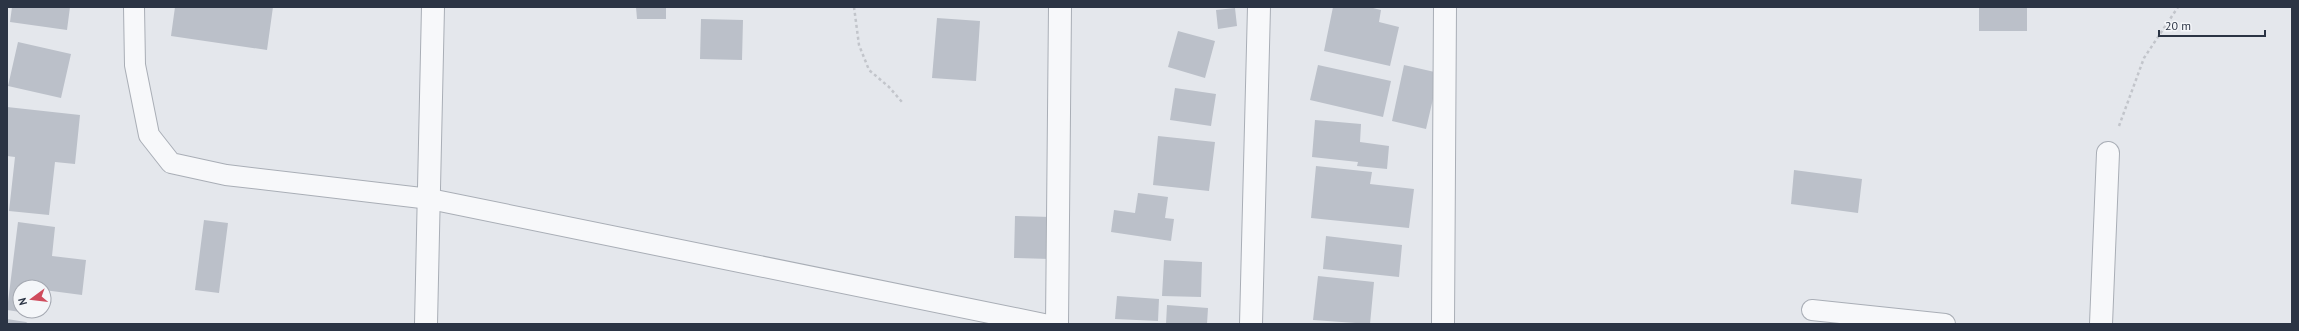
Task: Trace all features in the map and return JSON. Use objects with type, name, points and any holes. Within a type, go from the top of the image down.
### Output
[{"type":"street","points":[[426,324],[430,198],[433,7]]},
{"type":"street","points":[[1057,324],[1060,7]]},
{"type":"street","points":[[1251,324],[1259,7]]},
{"type":"street","points":[[1443,324],[1445,7]]},
{"type":"street","points":[[2101,324],[2108,153]]},
{"type":"lane","points":[[134,7],[135,64],[149,135],[171,163],[226,175],[430,198],[1044,324]]},
{"type":"lane","points":[[1812,310],[1945,324]]},
{"type":"path","points":[[854,7],[859,45],[869,70],[889,87],[902,102]]},
{"type":"path","points":[[2108,153],[2144,58],[2178,7]]},
{"type":"building","points":[[12,7],[70,7],[67,30],[10,22]]},
{"type":"building","points":[[175,7],[273,7],[267,50],[171,36]]},
{"type":"building","points":[[636,7],[666,7],[666,19],[637,19]]},
{"type":"building","points":[[1333,7],[1369,7],[1381,10],[1379,22],[1399,27],[1390,66],[1324,51]]},
{"type":"building","points":[[1979,7],[2027,7],[2027,31],[1979,31]]},
{"type":"building","points":[[1235,8],[1237,26],[1218,29],[1216,10]]},
{"type":"building","points":[[937,18],[980,21],[976,81],[932,78]]},
{"type":"building","points":[[701,19],[743,20],[742,60],[700,59]]},
{"type":"building","points":[[1178,31],[1215,41],[1205,78],[1168,67]]},
{"type":"building","points":[[18,42],[71,54],[61,98],[8,86]]},
{"type":"building","points":[[1318,65],[1391,81],[1383,117],[1310,100]]},
{"type":"building","points":[[1404,65],[1439,73],[1426,129],[1392,121]]},
{"type":"building","points":[[1175,88],[1216,94],[1211,126],[1170,120]]},
{"type":"building","points":[[7,107],[80,115],[75,164],[55,162],[49,215],[9,211],[15,157],[7,156]]},
{"type":"building","points":[[1315,120],[1361,124],[1360,142],[1389,146],[1387,169],[1357,166],[1358,162],[1312,157]]},
{"type":"building","points":[[1158,136],[1215,142],[1209,191],[1153,185]]},
{"type":"building","points":[[1316,166],[1372,172],[1370,184],[1414,189],[1409,228],[1311,218]]},
{"type":"building","points":[[1794,170],[1862,179],[1858,213],[1791,204]]},
{"type":"building","points":[[1138,193],[1168,197],[1165,218],[1174,219],[1171,241],[1111,232],[1114,210],[1135,213]]},
{"type":"building","points":[[1015,216],[1051,217],[1050,259],[1014,258]]},
{"type":"building","points":[[204,220],[228,223],[219,293],[195,290]]},
{"type":"building","points":[[18,222],[55,227],[52,256],[86,260],[82,295],[52,291],[52,279],[12,279],[12,311],[7,310]]},
{"type":"building","points":[[1326,236],[1402,245],[1399,277],[1323,269]]},
{"type":"building","points":[[1164,260],[1202,262],[1201,297],[1162,296]]},
{"type":"building","points":[[1318,276],[1374,282],[1370,324],[1313,320]]},
{"type":"building","points":[[1117,296],[1159,299],[1158,321],[1115,319]]},
{"type":"building","points":[[1167,305],[1208,308],[1207,324],[1166,324]]},
{"type":"building","points":[[7,319],[26,322],[29,324],[7,324]]}]
